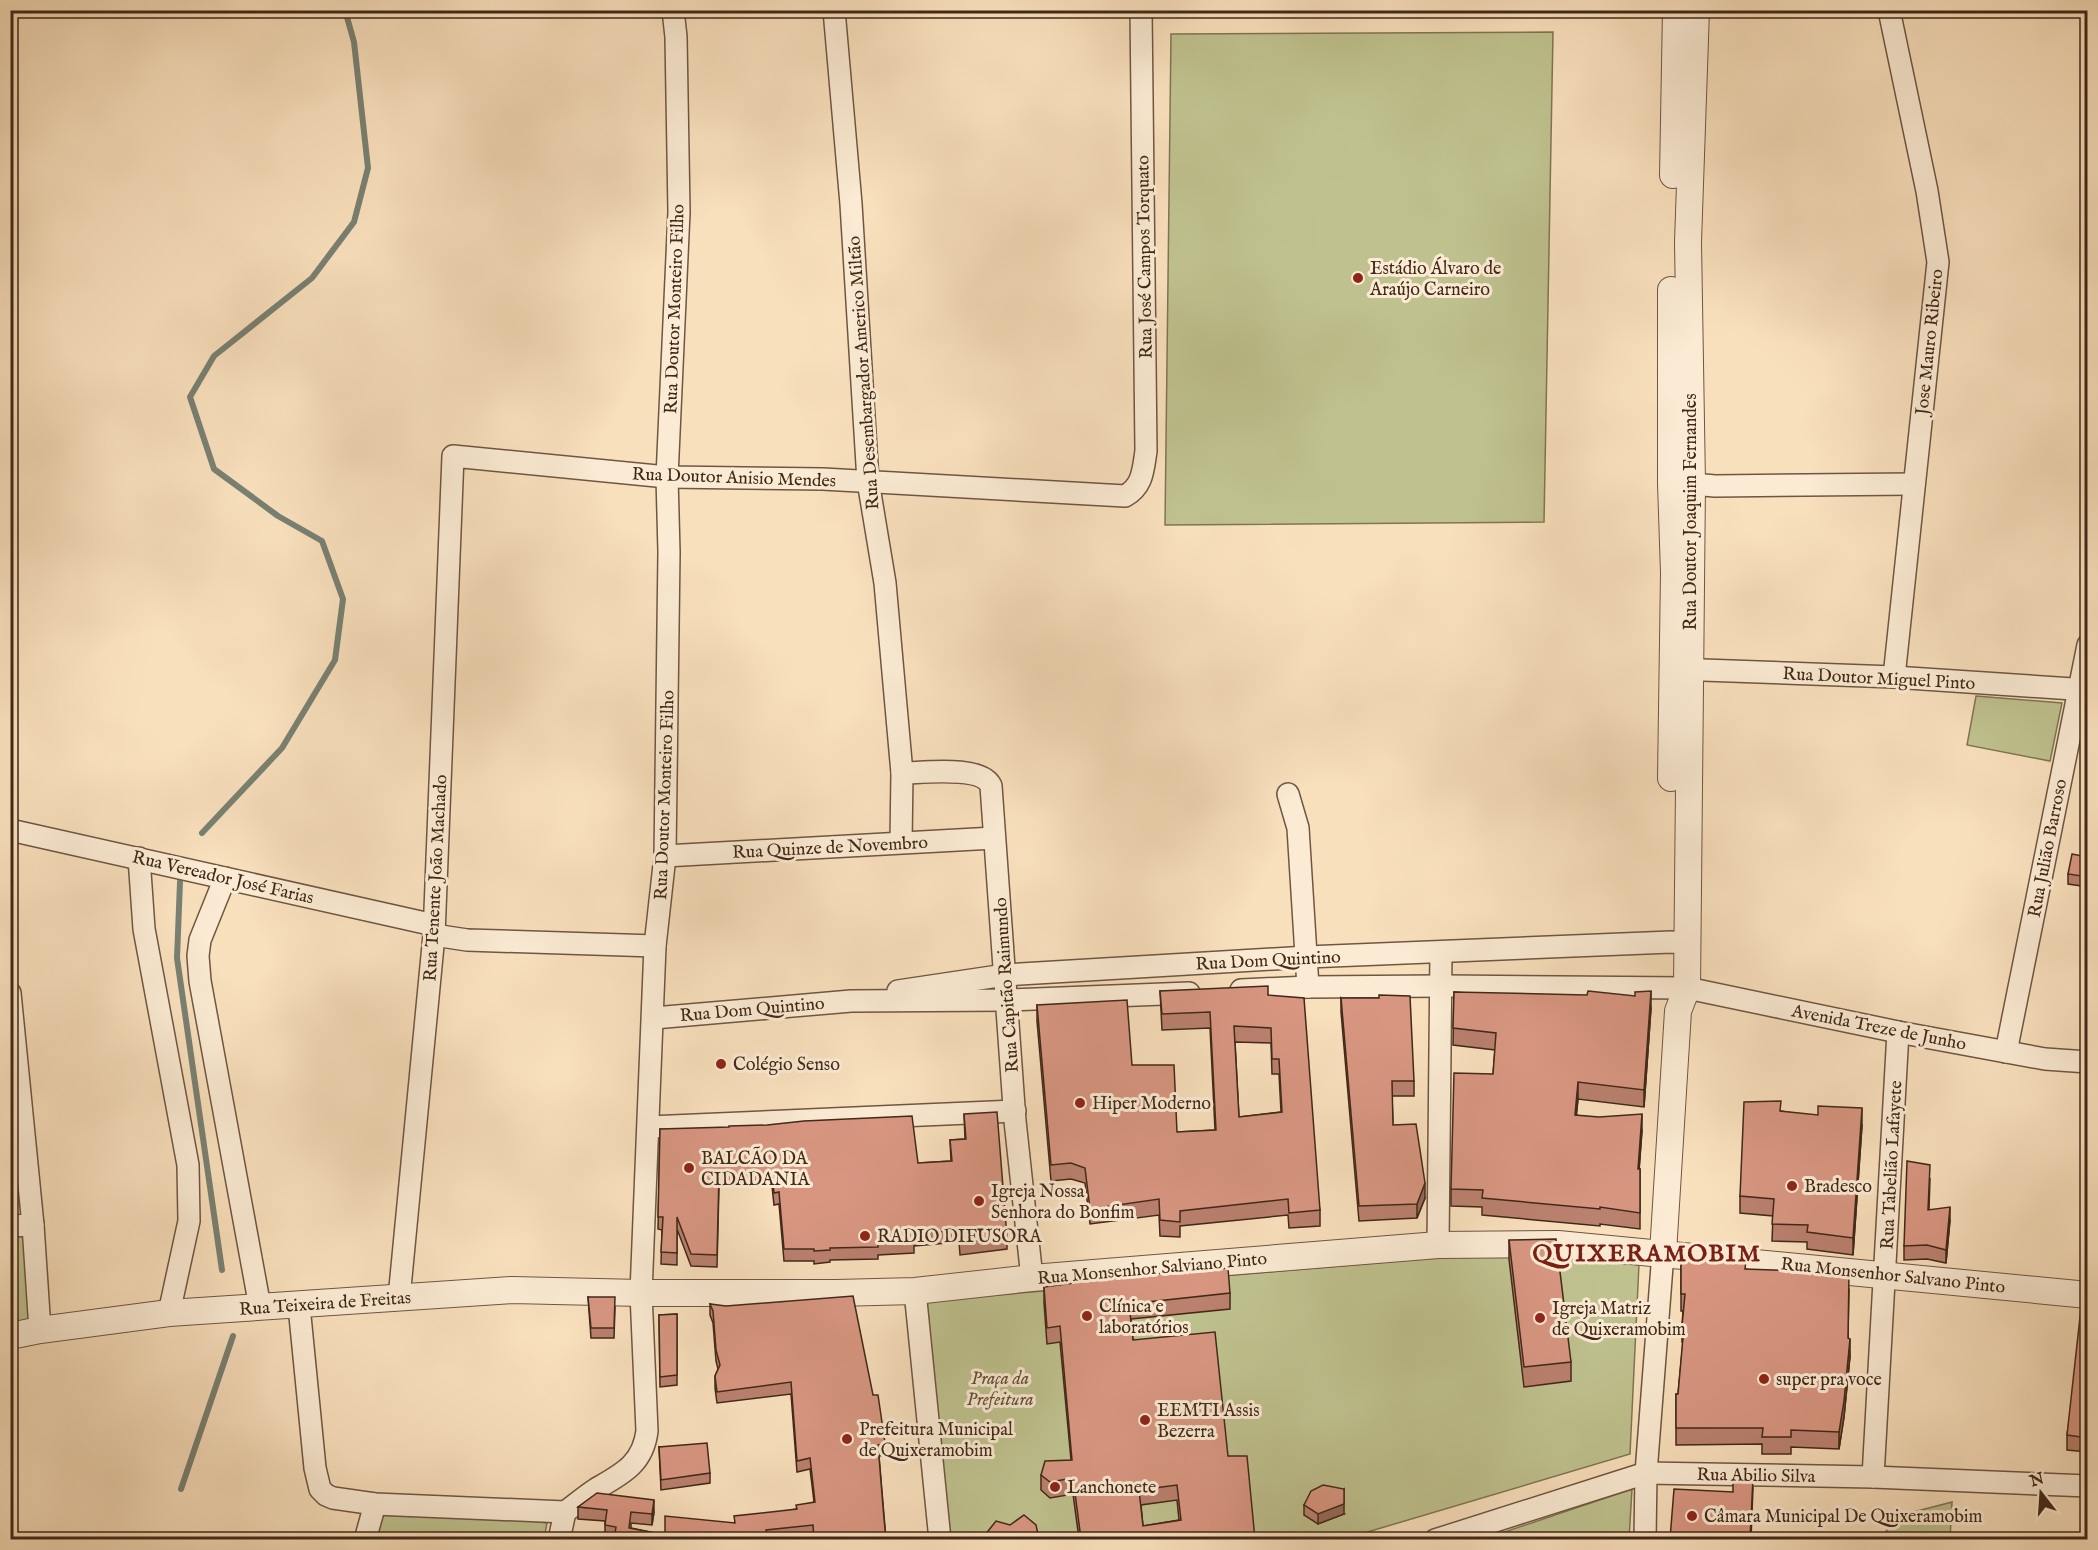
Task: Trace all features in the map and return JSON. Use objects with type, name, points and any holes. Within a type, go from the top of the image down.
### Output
[{"type":"street","name":"Rua Doutor Monteiro Filho","points":[[565,1512],[632,1466],[646,1440],[641,1293],[656,946],[665,856],[669,564],[667,477],[679,212],[673,10]]},
{"type":"street","name":"Rua Desembargador Americo Miltão","points":[[834,10],[851,204],[868,481],[885,583],[902,773],[901,842]]},
{"type":"street","name":"Rua José Campos Torquato","points":[[1125,496],[1141,481],[1146,451],[1141,10]]},
{"type":"street","name":"Rua Doutor Joaquim Fernandes","points":[[1676,10],[1671,362],[1674,573],[1680,669]]},
{"type":"street","name":"Rua Doutor Joaquim Fernandes","points":[[1663,1253],[1679,995],[1680,669],[1692,484],[1688,242],[1696,10]]},
{"type":"street","name":"Jose Mauro Ribeiro","points":[[1889,10],[1927,191],[1938,262],[1894,677]]},
{"type":"street","name":"Rua Doutor Anisio Mendes","points":[[453,456],[667,477],[868,481],[1125,496]]},
{"type":"street","name":"Rua Tenente João Machado","points":[[399,1298],[434,930],[453,456]]},
{"type":"street","points":[[1692,484],[1715,486],[1914,484]]},
{"type":"street","name":"Rua Julião Barroso","points":[[2006,1052],[2083,690],[2088,645]]},
{"type":"street","name":"Rua Doutor Miguel Pinto","points":[[1680,669],[1894,677],[2083,690]]},
{"type":"street","name":"Rua Capitão Raimundo","points":[[902,773],[967,772],[985,777],[991,786],[1015,1111],[1032,1278]]},
{"type":"street","points":[[1288,794],[1298,828],[1308,987]]},
{"type":"street","name":"Rua Vereador José Farias","points":[[10,830],[225,878],[467,940],[656,946]]},
{"type":"street","name":"Rua Quinze de Novembro","points":[[665,856],[994,838]]},
{"type":"street","points":[[139,858],[144,929],[188,1165],[189,1221],[169,1313]]},
{"type":"street","points":[[225,878],[200,940],[198,956],[200,981],[260,1307]]},
{"type":"street","name":"Rua Dom Quintino","points":[[851,1001],[906,989],[1005,975],[1307,957],[1679,942]]},
{"type":"street","points":[[1438,1245],[1441,952]]},
{"type":"street","name":"Rua Dom Quintino","points":[[1227,991],[1308,987],[1442,986],[1679,995]]},
{"type":"street","name":"Rua Dom Quintino","points":[[654,1018],[851,1001],[1007,1000],[1204,992]]},
{"type":"street","points":[[10,993],[33,1225],[40,1330]]},
{"type":"street","name":"Avenida Treze de Junho","points":[[1679,995],[2045,1059],[2088,1062]]},
{"type":"street","name":"Rua Tabelião Lafayete","points":[[1873,1477],[1898,1032]]},
{"type":"street","points":[[649,1127],[1015,1111]]},
{"type":"street","points":[[10,1226],[33,1225]]},
{"type":"street","name":"Rua Monsenhor Salviano Pinto","points":[[641,1293],[915,1291],[1032,1278],[1438,1245],[1558,1244],[1663,1253]]},
{"type":"street","points":[[1645,1539],[1646,1473],[1663,1253]]},
{"type":"street","name":"Rua Monsenhor Salvano Pinto","points":[[1663,1253],[2088,1295]]},
{"type":"street","name":"Rua Teixeira de Freitas","points":[[10,1336],[169,1313],[512,1290],[641,1293]]},
{"type":"street","points":[[915,1291],[940,1539]]},
{"type":"street","points":[[299,1306],[315,1468],[320,1489],[326,1495],[375,1504],[565,1512],[559,1539]]},
{"type":"street","name":"Rua Abilio Silva","points":[[1435,1539],[1646,1473],[1873,1477],[2088,1486]]},
{"type":"street","points":[[365,1539],[375,1504]]},
{"type":"green space","name":"Estádio Álvaro de Araújo Carneiro","points":[[1553,32],[1544,522],[1165,525],[1171,34]]},
{"type":"green space","points":[[1976,696],[2062,703],[2050,761],[1967,745]]},
{"type":"green space","points":[[29,1230],[30,1326],[11,1330],[11,1232]]},
{"type":"green space","name":"Praça da Prefeitura","points":[[1564,1247],[1639,1264],[1630,1454],[1344,1539],[947,1539],[925,1301]]},
{"type":"green space","points":[[1632,1489],[1629,1539],[1484,1539]]},
{"type":"green space","points":[[1952,1502],[1950,1539],[1880,1539],[1898,1516]]},
{"type":"green space","points":[[416,1506],[547,1523],[544,1539],[370,1540],[371,1534],[385,1514]]},
{"type":"building","points":[[2072,854],[2088,857],[2088,877],[2068,874]]},
{"type":"building","points":[[1268,986],[1268,995],[1304,998],[1320,1210],[1289,1213],[1288,1199],[1180,1211],[1180,1222],[1160,1220],[1159,1199],[1090,1209],[1085,1168],[1071,1163],[1051,1165],[1037,1005],[1127,1000],[1132,1065],[1174,1065],[1177,1132],[1216,1130],[1210,1012],[1162,1014],[1160,991]],"holes":[[[1234,1026],[1271,1028],[1272,1059],[1279,1059],[1282,1112],[1239,1117]]]},
{"type":"building","points":[[1588,991],[1635,996],[1635,992],[1651,991],[1644,1090],[1578,1082],[1575,1115],[1599,1117],[1642,1114],[1638,1169],[1640,1169],[1640,1213],[1600,1207],[1600,1209],[1482,1198],[1483,1190],[1451,1189],[1454,1073],[1493,1074],[1496,1033],[1453,1028],[1454,992],[1587,995]]},
{"type":"building","points":[[1379,995],[1410,996],[1414,1081],[1392,1081],[1393,1125],[1416,1124],[1425,1183],[1417,1204],[1359,1206],[1341,998],[1379,998]]},
{"type":"building","points":[[1781,1101],[1780,1111],[1818,1115],[1818,1106],[1862,1108],[1853,1238],[1807,1232],[1808,1225],[1772,1224],[1774,1199],[1740,1196],[1744,1102]]},
{"type":"building","points":[[997,1112],[1007,1237],[960,1243],[959,1230],[913,1234],[914,1241],[878,1243],[878,1247],[830,1248],[830,1250],[814,1251],[814,1249],[784,1249],[779,1192],[774,1193],[772,1174],[719,1174],[717,1255],[691,1254],[677,1217],[677,1253],[661,1252],[663,1217],[658,1217],[660,1129],[912,1116],[918,1163],[952,1161],[950,1140],[966,1139],[964,1114]]},
{"type":"building","points":[[1907,1161],[1930,1165],[1928,1210],[1950,1207],[1946,1250],[1927,1245],[1904,1246]]},
{"type":"building","name":"Igreja Matriz de Quixeramobim","points":[[1556,1239],[1571,1362],[1524,1367],[1509,1240]]},
{"type":"building","points":[[1681,1260],[1746,1260],[1745,1269],[1849,1273],[1848,1338],[1850,1339],[1839,1432],[1791,1430],[1791,1437],[1762,1437],[1763,1428],[1676,1428],[1676,1394],[1678,1394],[1685,1294],[1681,1294]]},
{"type":"building","points":[[1228,1268],[1230,1293],[1129,1304],[1133,1340],[1215,1332],[1228,1456],[1247,1456],[1255,1539],[1081,1539],[1073,1478],[1050,1482],[1041,1475],[1045,1461],[1072,1460],[1060,1326],[1047,1328],[1044,1287],[1126,1276]],"holes":[[[1177,1485],[1181,1520],[1143,1526],[1139,1490]]]},
{"type":"building","points":[[853,1296],[873,1395],[878,1395],[885,1443],[878,1445],[886,1539],[814,1539],[813,1525],[766,1530],[767,1539],[614,1539],[616,1527],[605,1525],[607,1510],[578,1507],[597,1493],[654,1500],[652,1514],[631,1512],[629,1528],[665,1535],[665,1516],[735,1523],[734,1516],[797,1509],[796,1505],[815,1502],[810,1458],[797,1461],[791,1382],[717,1392],[715,1376],[720,1365],[716,1350],[713,1311],[710,1304],[726,1306]]},
{"type":"building","points":[[588,1297],[615,1297],[614,1328],[591,1328]]},
{"type":"building","points":[[2082,1299],[2088,1300],[2088,1438],[2067,1435]]},
{"type":"building","points":[[677,1314],[677,1375],[660,1377],[659,1315]]},
{"type":"building","points":[[707,1443],[710,1473],[661,1480],[659,1447]]},
{"type":"building","points":[[1733,1477],[1753,1478],[1750,1539],[1670,1539],[1674,1489],[1733,1492]]},
{"type":"building","points":[[1323,1485],[1344,1489],[1344,1504],[1318,1514],[1304,1505],[1311,1491]]},
{"type":"building","points":[[1024,1515],[1036,1525],[1039,1539],[986,1539],[985,1535],[996,1521],[1010,1525]]},
{"type":"waterway","points":[[202,833],[282,748],[335,660],[343,599],[322,541],[278,516],[214,469],[190,397],[214,356],[312,278],[354,222],[368,168],[354,42],[345,10]]},
{"type":"waterway","points":[[180,882],[177,958],[222,1270]]},
{"type":"waterway","points":[[181,1489],[233,1336]]},
{"type":"place","name":"Estádio Álvaro de Araújo Carneiro","points":[[1358,278]]},
{"type":"place","name":"Colégio Senso","points":[[721,1064]]},
{"type":"place","name":"Hiper Moderno","points":[[1080,1103]]},
{"type":"place","name":"BALCÃO DA CIDADANIA","points":[[689,1168]]},
{"type":"place","name":"Bradesco","points":[[1792,1186]]},
{"type":"place","name":"Igreja Nossa Senhora do Bonfim","points":[[979,1201]]},
{"type":"place","name":"RADIO DIFUSORA","points":[[865,1236]]},
{"type":"place","name":"Clínica e laboratórios","points":[[1087,1316]]},
{"type":"place","name":"Igreja Matriz de Quixeramobim","points":[[1540,1318]]},
{"type":"place","name":"super pra voce","points":[[1764,1379]]},
{"type":"place","name":"EEMTI Assis Bezerra","points":[[1145,1420]]},
{"type":"place","name":"Prefeitura Municipal de Quixeramobim","points":[[847,1439]]},
{"type":"place","name":"Lanchonete","points":[[1055,1487]]},
{"type":"place","name":"Câmara Municipal De Quixeramobim","points":[[1692,1516]]},
{"type":"district","name":"QUIXERAMOBIM","points":[[1647,1253]]}]
